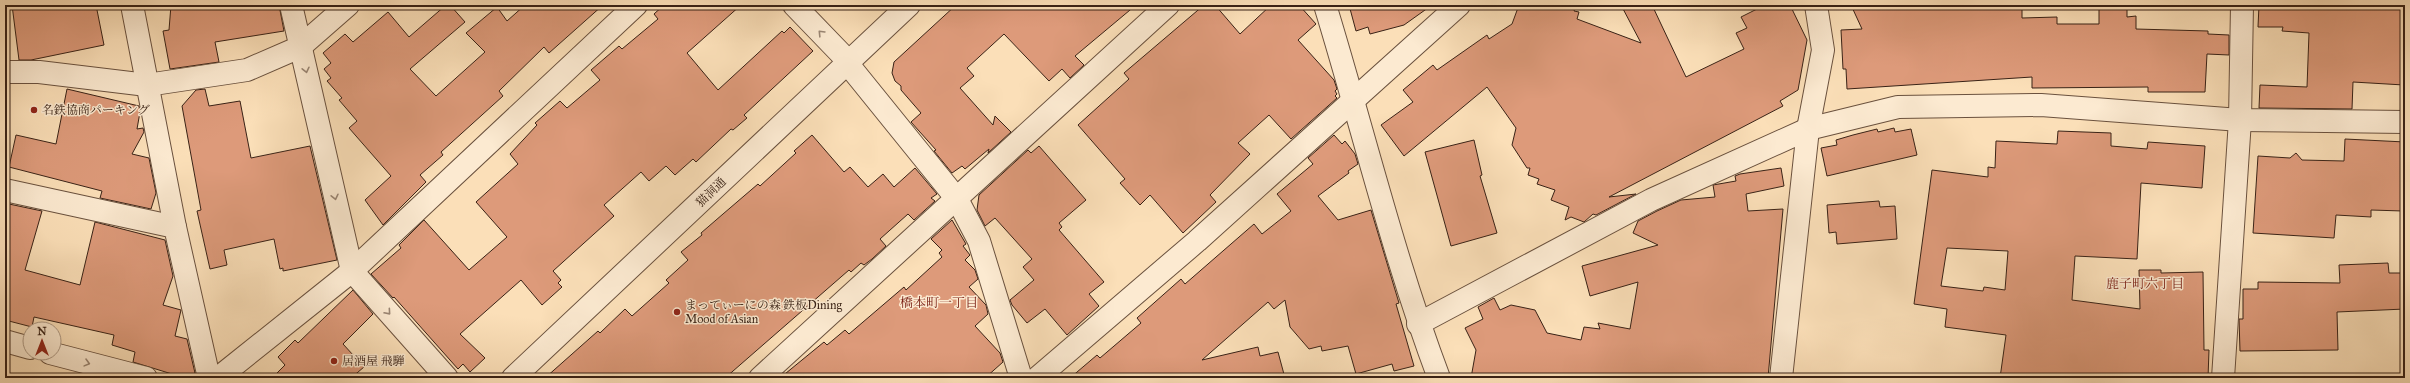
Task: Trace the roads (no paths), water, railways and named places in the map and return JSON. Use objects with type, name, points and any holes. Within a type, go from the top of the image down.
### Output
[{"type":"street","points":[[132,5],[175,227],[209,378]]},
{"type":"street","points":[[292,5],[300,47],[352,271],[447,378]]},
{"type":"street","points":[[5,72],[39,72],[147,85],[247,70],[300,47],[348,5]]},
{"type":"street","points":[[218,378],[352,271],[636,5]]},
{"type":"street","points":[[794,5],[848,62],[957,199],[978,241],[1021,378]]},
{"type":"street","name":"猫洞通","points":[[513,378],[909,5]]},
{"type":"street","points":[[760,378],[1168,5]]},
{"type":"street","points":[[1325,5],[1354,101],[1362,139],[1418,324],[1439,378]]},
{"type":"street","points":[[1037,378],[1197,241],[1459,5]]},
{"type":"street","points":[[1780,378],[1808,129],[1823,50],[1816,5]]},
{"type":"street","points":[[2223,378],[2240,120],[2242,5]]},
{"type":"street","points":[[1418,324],[1651,200],[1808,129],[1906,107],[2041,104],[2240,120],[2405,122]]},
{"type":"street","points":[[5,190],[175,227]]},
{"type":"street","points":[[5,341],[22,346]]},
{"type":"street","points":[[62,356],[146,378]]},
{"type":"place","name":"名鉄協商パーキング","points":[[34,110]]},
{"type":"place","name":"まってぃーにの森 鉄板Dining Mood of Asian","points":[[677,312]]},
{"type":"place","name":"居酒屋 飛騨","points":[[334,361]]},
{"type":"district","name":"鹿子町六丁目","points":[[2145,283]]},
{"type":"district","name":"橋本町一丁目","points":[[939,302]]}]
